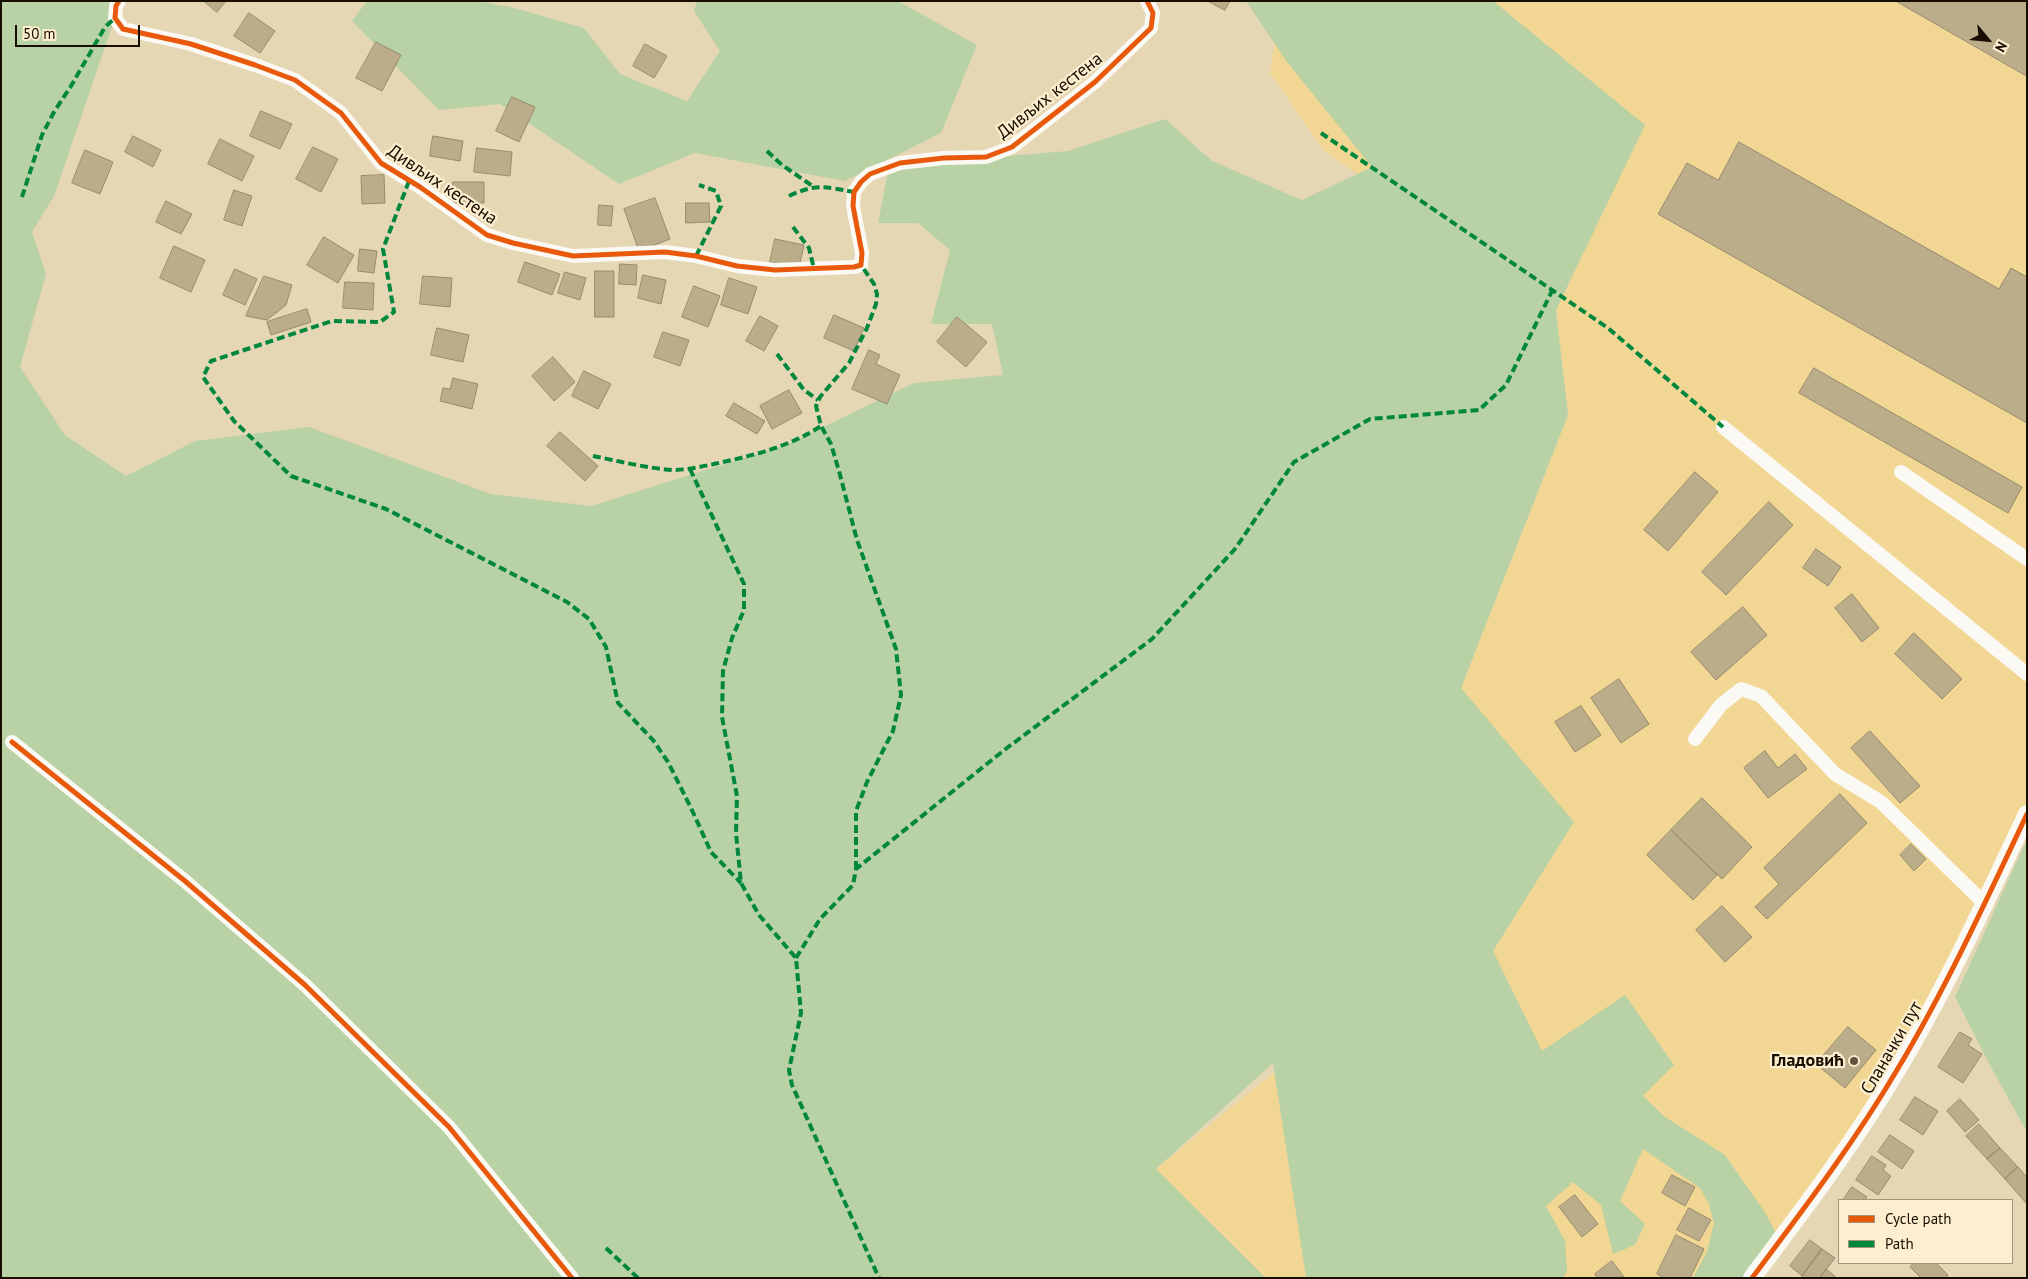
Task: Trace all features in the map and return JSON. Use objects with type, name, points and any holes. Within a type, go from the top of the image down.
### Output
[{"type":"street","name":"Дивљих кестена","points":[[117,3],[115,18],[123,29],[191,44],[296,80],[341,113],[381,163],[487,235],[573,256],[665,252],[696,256],[737,266],[775,270],[854,267],[862,265],[862,253],[853,206],[854,192],[861,182],[879,169],[900,163],[944,158],[986,157],[1012,147],[1095,82],[1152,28],[1153,13],[1147,1]]},
{"type":"street","points":[[1723,427],[2027,674]]},
{"type":"street","points":[[1901,472],[2027,559]]},
{"type":"street","points":[[1695,739],[1721,705],[1742,689],[1761,696],[1835,774],[1881,802],[1984,903]]},
{"type":"street","points":[[12,742],[185,881],[306,985],[449,1127],[572,1278]]},
{"type":"street","name":"Сланачки пут","points":[[1752,1278],[1848,1147],[1885,1089],[1928,1014],[2027,814]]},
{"type":"shaded area","points":[[1281,1],[2027,1],[2027,814],[1928,1014],[1752,1278],[1231,1278],[1156,1169],[1355,1006],[1461,688],[1568,415],[1556,310],[1324,151],[1270,73]]},
{"type":"green space","points":[[1,1],[124,1],[115,18],[54,196],[32,232],[46,274],[20,367],[65,435],[126,476],[195,441],[309,427],[491,494],[591,506],[788,444],[914,383],[1003,375],[992,324],[931,324],[950,250],[918,223],[878,223],[889,166],[1068,151],[1165,119],[1212,161],[1302,200],[1372,167],[1287,62],[1246,1],[1493,1],[1645,125],[1556,310],[1568,415],[1461,688],[1574,822],[1493,951],[1542,1051],[1625,995],[1674,1065],[1643,1096],[1665,1117],[1725,1155],[1766,1214],[1780,1241],[1752,1278],[1693,1278],[1707,1252],[1714,1223],[1709,1204],[1700,1188],[1643,1149],[1620,1201],[1645,1224],[1635,1245],[1613,1254],[1601,1205],[1573,1182],[1546,1206],[1565,1241],[1567,1272],[1562,1278],[1306,1278],[1273,1063],[1156,1169],[1266,1278],[1,1278]]},
{"type":"green space","points":[[367,1],[478,1],[515,8],[584,28],[620,74],[687,101],[720,51],[694,11],[697,1],[898,1],[977,45],[941,133],[845,181],[695,153],[619,184],[500,104],[439,110],[352,21]]},
{"type":"green space","points":[[2027,839],[2027,1132],[1955,997]]},
{"type":"building","points":[[204,1],[226,1],[217,12]]},
{"type":"building","points":[[1208,1],[1230,1],[1225,10]]},
{"type":"building","points":[[1896,1],[2027,1],[2027,76]]},
{"type":"building","points":[[249,13],[275,31],[260,53],[234,36]]},
{"type":"building","points":[[376,42],[401,55],[382,91],[356,78]]},
{"type":"building","points":[[645,44],[667,56],[654,78],[633,66]]},
{"type":"building","points":[[512,97],[535,107],[519,142],[496,131]]},
{"type":"building","points":[[261,111],[292,124],[280,149],[250,136]]},
{"type":"building","points":[[133,136],[161,150],[153,167],[125,152]]},
{"type":"building","points":[[433,136],[463,141],[460,161],[430,156]]},
{"type":"building","points":[[220,139],[254,156],[242,181],[208,164]]},
{"type":"building","points":[[1739,142],[1999,289],[2011,268],[2027,277],[2027,423],[1658,214],[1687,163],[1718,180]]},
{"type":"building","points":[[313,147],[338,159],[321,192],[296,179]]},
{"type":"building","points":[[477,148],[512,152],[510,176],[474,172]]},
{"type":"building","points":[[85,150],[113,162],[100,194],[72,183]]},
{"type":"building","points":[[384,175],[385,203],[362,204],[361,176]]},
{"type":"building","points":[[453,182],[484,182],[484,203],[453,203]]},
{"type":"building","points":[[234,190],[252,196],[242,226],[224,220]]},
{"type":"building","points":[[655,198],[670,239],[639,251],[624,209]]},
{"type":"building","points":[[166,201],[192,214],[181,234],[156,222]]},
{"type":"building","points":[[686,203],[709,203],[710,222],[686,223]]},
{"type":"building","points":[[599,205],[613,206],[611,226],[598,225]]},
{"type":"building","points":[[324,237],[354,255],[338,283],[307,265]]},
{"type":"building","points":[[775,239],[804,245],[799,268],[770,262]]},
{"type":"building","points":[[174,246],[205,260],[191,292],[160,278]]},
{"type":"building","points":[[360,249],[377,251],[374,273],[358,271]]},
{"type":"building","points":[[525,262],[560,274],[552,295],[518,282]]},
{"type":"building","points":[[620,264],[637,265],[636,285],[619,284]]},
{"type":"building","points":[[235,269],[257,279],[245,305],[223,295]]},
{"type":"building","points":[[595,271],[614,271],[614,317],[595,317]]},
{"type":"building","points":[[565,272],[586,278],[580,300],[558,293]]},
{"type":"building","points":[[643,275],[666,280],[661,304],[638,298]]},
{"type":"building","points":[[264,276],[292,285],[286,305],[267,320],[246,316]]},
{"type":"building","points":[[423,276],[452,278],[450,307],[420,304]]},
{"type":"building","points":[[729,278],[757,287],[748,314],[721,305]]},
{"type":"building","points":[[345,282],[374,283],[373,310],[343,308]]},
{"type":"building","points":[[694,286],[720,296],[708,327],[682,317]]},
{"type":"building","points":[[307,309],[311,322],[271,335],[267,322]]},
{"type":"building","points":[[834,315],[864,328],[854,351],[824,338]]},
{"type":"building","points":[[760,316],[778,326],[764,351],[746,341]]},
{"type":"building","points":[[957,317],[987,342],[966,367],[937,342]]},
{"type":"building","points":[[437,328],[469,335],[463,362],[431,355]]},
{"type":"building","points":[[663,332],[689,340],[680,366],[654,357]]},
{"type":"building","points":[[869,350],[880,355],[876,364],[900,375],[887,404],[852,389]]},
{"type":"building","points":[[553,357],[575,382],[554,401],[532,376]]},
{"type":"building","points":[[1814,368],[2022,487],[2008,513],[1799,393]]},
{"type":"building","points":[[584,371],[611,384],[598,409],[572,396]]},
{"type":"building","points":[[453,378],[478,384],[472,409],[440,401],[443,388],[450,389]]},
{"type":"building","points":[[789,390],[802,413],[772,429],[760,406]]},
{"type":"building","points":[[734,403],[765,421],[757,434],[726,416]]},
{"type":"building","points":[[560,432],[598,466],[585,481],[547,446]]},
{"type":"building","points":[[1695,472],[1718,492],[1668,551],[1644,530]]},
{"type":"building","points":[[1769,502],[1793,525],[1726,595],[1702,572]]},
{"type":"building","points":[[1816,549],[1841,567],[1828,586],[1803,568]]},
{"type":"building","points":[[1852,594],[1879,628],[1862,642],[1835,608]]},
{"type":"building","points":[[1743,607],[1767,635],[1716,680],[1691,652]]},
{"type":"building","points":[[1914,633],[1962,679],[1942,699],[1895,654]]},
{"type":"building","points":[[1619,679],[1649,724],[1621,743],[1591,698]]},
{"type":"building","points":[[1581,706],[1601,735],[1575,752],[1555,722]]},
{"type":"building","points":[[1870,731],[1920,786],[1900,803],[1851,748]]},
{"type":"building","points":[[1765,751],[1778,768],[1795,754],[1807,769],[1768,798],[1744,768]]},
{"type":"building","points":[[1840,794],[1867,823],[1767,919],[1755,907],[1779,884],[1764,868]]},
{"type":"building","points":[[1702,798],[1752,847],[1722,879],[1671,830]]},
{"type":"building","points":[[1671,830],[1717,875],[1693,900],[1647,855]]},
{"type":"building","points":[[1911,844],[1926,859],[1914,871],[1900,855]]},
{"type":"building","points":[[1722,906],[1752,937],[1725,962],[1696,930]]},
{"type":"building","points":[[1848,1027],[1876,1050],[1845,1088],[1816,1064]]},
{"type":"building","points":[[1960,1032],[1972,1039],[1968,1045],[1982,1054],[1963,1083],[1938,1067]]},
{"type":"building","points":[[1915,1097],[1938,1111],[1923,1135],[1900,1120]]},
{"type":"building","points":[[1960,1099],[1979,1120],[1965,1132],[1947,1111]]},
{"type":"building","points":[[1979,1124],[2000,1148],[1987,1159],[1966,1136]]},
{"type":"building","points":[[1890,1135],[1914,1151],[1902,1169],[1878,1152]]},
{"type":"building","points":[[2000,1148],[2018,1167],[2005,1179],[1987,1159]]},
{"type":"building","points":[[1872,1156],[1886,1165],[1883,1170],[1891,1176],[1878,1195],[1856,1180]]},
{"type":"building","points":[[2018,1167],[2027,1177],[2027,1204],[2005,1179]]},
{"type":"building","points":[[1672,1175],[1695,1187],[1685,1206],[1662,1193]]},
{"type":"building","points":[[1852,1187],[1867,1197],[1866,1199],[1844,1199]]},
{"type":"building","points":[[1575,1195],[1598,1224],[1582,1237],[1559,1207]]},
{"type":"building","points":[[1689,1208],[1711,1220],[1699,1241],[1677,1230]]},
{"type":"building","points":[[1676,1235],[1704,1249],[1690,1278],[1664,1278],[1657,1274]]},
{"type":"building","points":[[1810,1240],[1822,1249],[1802,1276],[1790,1266]]},
{"type":"building","points":[[1822,1249],[1835,1258],[1820,1278],[1805,1278],[1802,1276]]},
{"type":"building","points":[[1612,1261],[1624,1277],[1597,1278],[1595,1274]]},
{"type":"building","points":[[1913,1264],[1937,1264],[1948,1275],[1946,1278],[1921,1278],[1910,1267]]},
{"type":"building","points":[[1826,1269],[1837,1278],[1820,1278]]},
{"type":"marked path","points":[[22,197],[42,135],[105,27],[115,18]]},
{"type":"marked path","points":[[1321,133],[1608,328],[1723,427]]},
{"type":"marked path","points":[[767,151],[782,165],[814,187]]},
{"type":"marked path","points":[[409,181],[383,249],[394,312],[380,322],[332,321],[211,361],[203,377],[234,421],[291,476],[386,509],[567,602],[589,619],[606,647],[618,703],[653,740],[668,762],[711,852],[741,883]]},
{"type":"marked path","points":[[696,256],[721,206],[716,191],[699,185]]},
{"type":"marked path","points":[[789,196],[807,189],[821,187],[854,192]]},
{"type":"marked path","points":[[793,227],[809,248],[814,269]]},
{"type":"marked path","points":[[856,869],[856,811],[867,782],[893,731],[901,695],[896,649],[857,540],[831,444],[821,426],[816,406],[820,397],[849,363],[867,328],[876,304],[877,294],[874,284],[861,265]]},
{"type":"marked path","points":[[796,958],[820,919],[853,885],[856,869],[1003,751],[1152,639],[1235,549],[1294,462],[1370,419],[1479,410],[1506,385],[1553,289]]},
{"type":"marked path","points":[[777,354],[804,390],[818,400]]},
{"type":"marked path","points":[[593,456],[662,469],[688,469],[769,450],[796,440],[821,426]]},
{"type":"marked path","points":[[690,469],[744,584],[744,610],[732,638],[723,671],[722,717],[737,796],[736,833],[741,883],[759,915],[796,958],[801,1013],[789,1070],[792,1085],[879,1278]]},
{"type":"marked path","points":[[606,1248],[638,1278]]},
{"type":"cycle path","points":[[119,1],[116,6],[115,18],[123,29],[191,44],[295,80],[341,113],[381,163],[420,187],[487,235],[513,243],[573,256],[665,252],[696,256],[737,266],[775,270],[854,267],[861,265],[862,253],[853,206],[854,192],[861,182],[870,174],[900,163],[944,158],[986,157],[1012,147],[1095,82],[1151,28],[1153,13],[1147,1]]},
{"type":"cycle path","points":[[12,742],[185,881],[305,985],[449,1127],[572,1278]]},
{"type":"cycle path","points":[[1752,1278],[1809,1202],[1881,1097],[1949,976],[2027,814]]},
{"type":"place","name":"Гладовић","points":[[1854,1061]]}]
